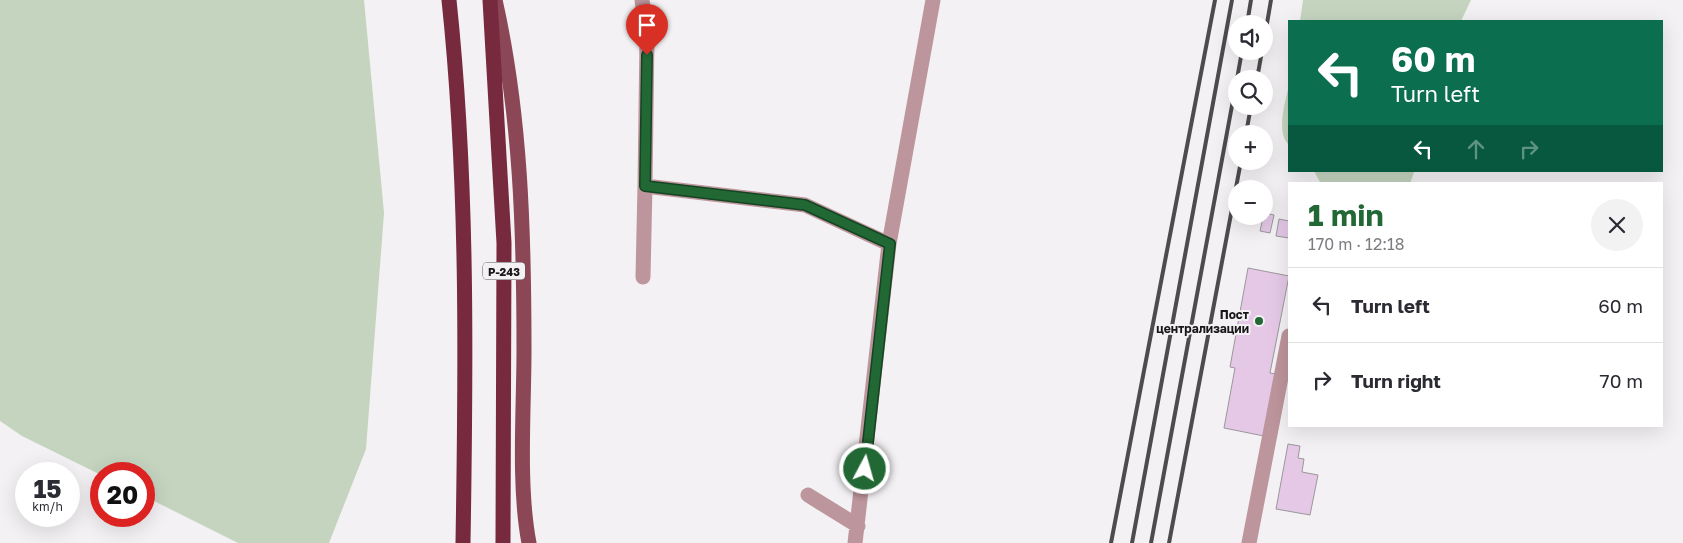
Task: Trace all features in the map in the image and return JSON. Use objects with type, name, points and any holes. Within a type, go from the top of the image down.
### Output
[{"type":"highway","points":[[449,0],[460,146],[464,245],[463,543]]},
{"type":"highway","name":"Р-243","points":[[490,0],[504,243],[503,543]]},
{"type":"main road","points":[[495,0],[514,101],[520,188],[524,310],[524,484],[530,543]]},
{"type":"lane","points":[[642,0],[647,36],[643,277]]},
{"type":"lane","points":[[855,543],[890,244],[933,0]]},
{"type":"lane","points":[[645,186],[805,205],[890,244]]},
{"type":"lane","points":[[1249,543],[1288,341]]},
{"type":"lane","points":[[808,495],[858,526]]},
{"type":"green space","points":[[0,0],[364,0],[384,213],[366,449],[329,543],[238,543],[155,502],[155,462],[90,462],[90,470],[80,465],[80,462],[75,462],[22,436],[0,421]]},
{"type":"green space","points":[[1303,0],[1471,0],[1461,20],[1300,20]]},
{"type":"green space","points":[[1288,89],[1288,144],[1285,139],[1282,124]]},
{"type":"green space","points":[[1315,172],[1414,172],[1411,182],[1320,182]]},
{"type":"building","points":[[1279,219],[1288,221],[1288,238],[1276,236]]},
{"type":"building","points":[[1261,225],[1272,225],[1270,233],[1260,231]]},
{"type":"building","name":"Пост централизации","points":[[1248,268],[1288,276],[1270,373],[1276,374],[1264,436],[1224,428],[1235,368],[1230,367]]},
{"type":"building","points":[[1288,444],[1300,446],[1298,458],[1304,459],[1302,472],[1318,475],[1310,515],[1276,509]]},
{"type":"railway","points":[[1111,543],[1215,0]]},
{"type":"railway","points":[[1132,543],[1232,0]]},
{"type":"railway","points":[[1248,15],[1251,0]]},
{"type":"railway","points":[[1268,15],[1271,0]]},
{"type":"railway","points":[[1239,70],[1240,60]]},
{"type":"railway","points":[[1259,70],[1260,60]]},
{"type":"railway","points":[[1151,543],[1230,115]]},
{"type":"railway","points":[[1248,125],[1249,115]]},
{"type":"railway","points":[[1169,543],[1239,170]]},
{"type":"place","name":"Пост централизации","points":[[1259,321]]},
{"type":"route","points":[[647,55],[645,186],[805,205],[890,244],[865,469]]}]
